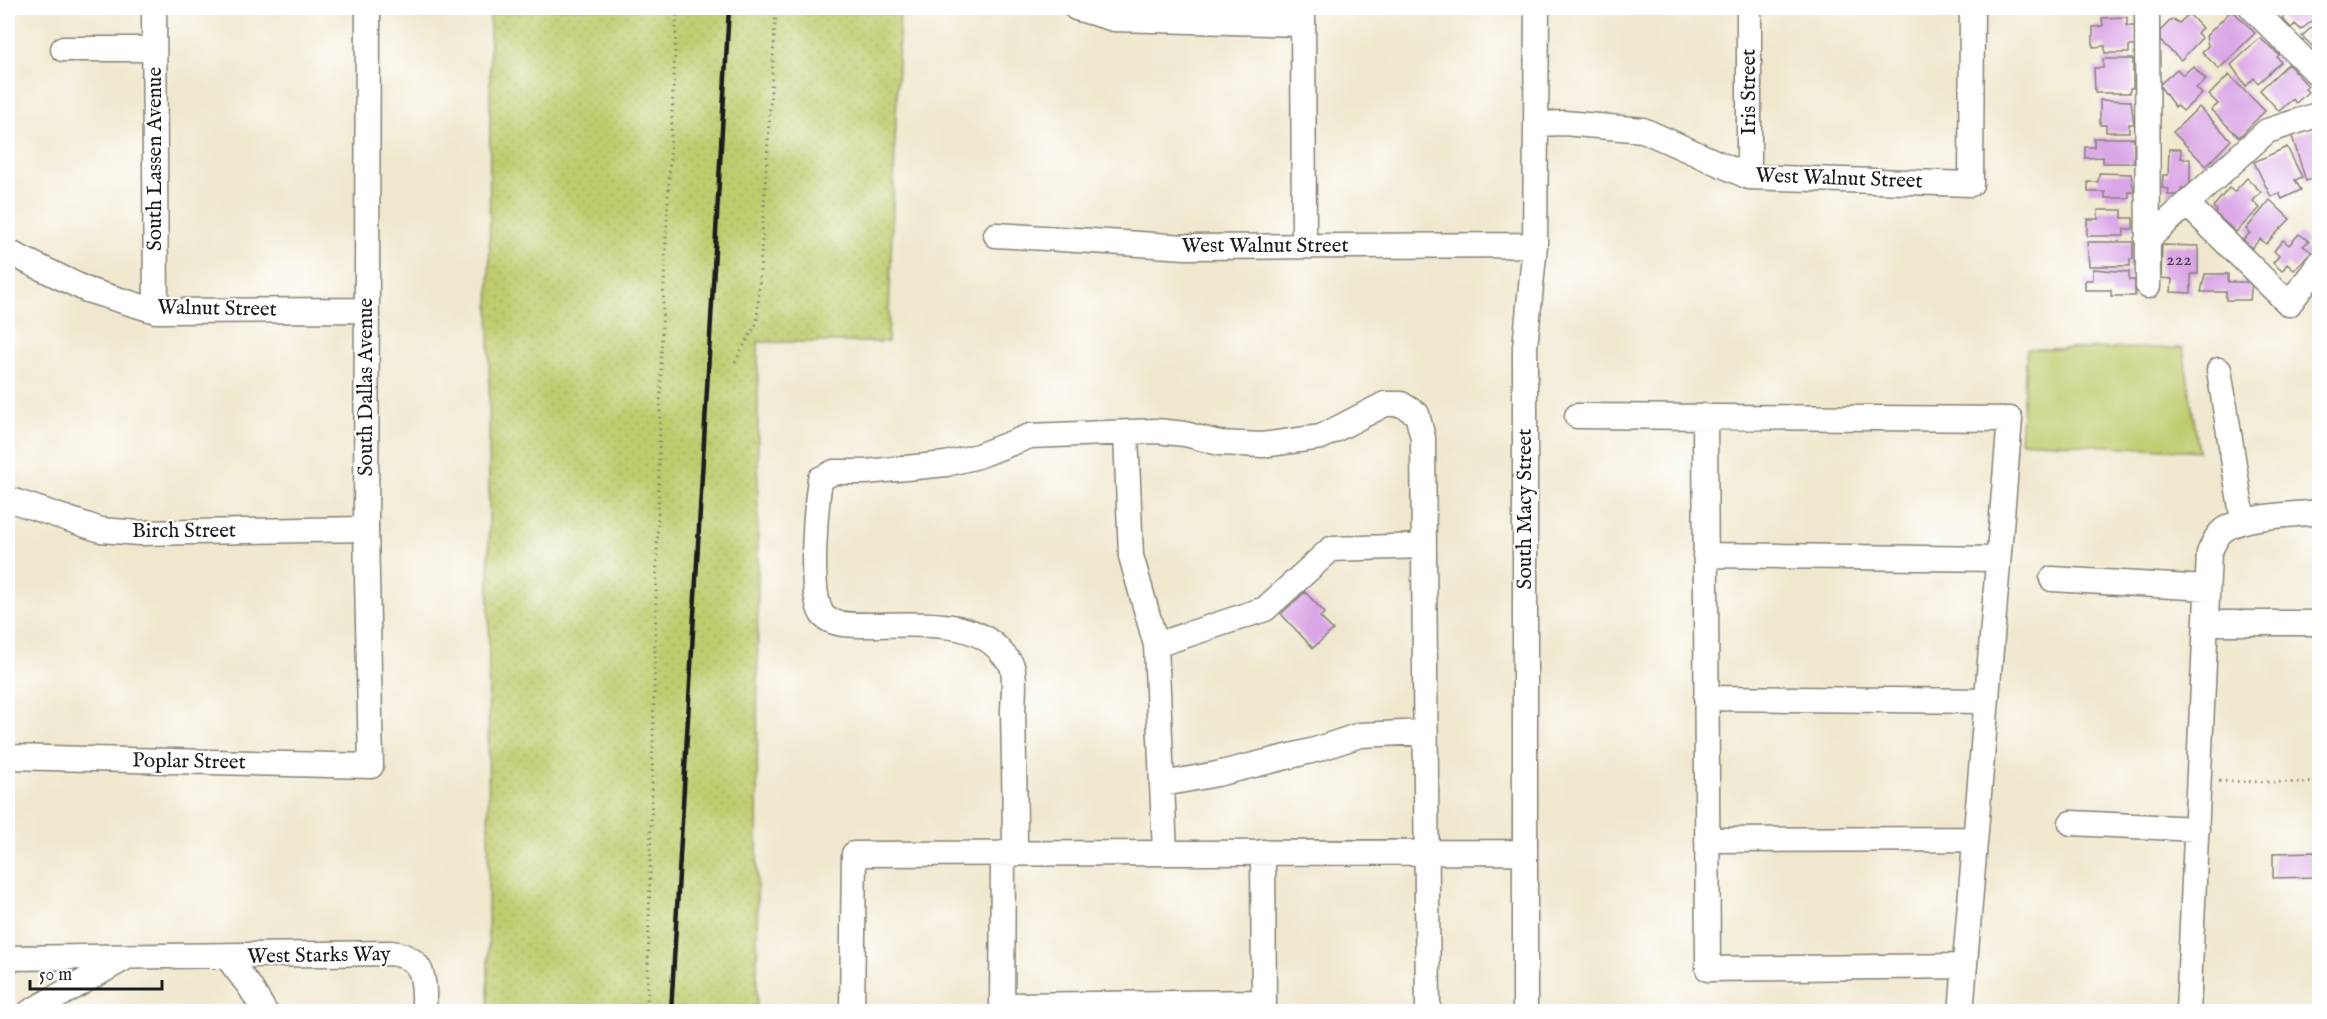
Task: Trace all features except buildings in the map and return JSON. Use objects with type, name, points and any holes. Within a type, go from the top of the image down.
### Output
[{"type":"street","name":"South Lassen Avenue","points":[[154,8],[156,311]]},
{"type":"street","name":"South Dallas Avenue","points":[[368,8],[366,529],[371,766]]},
{"type":"street","points":[[1076,8],[1114,19],[1303,16],[1304,246]]},
{"type":"street","name":"South Macy Street","points":[[1525,1011],[1526,347],[1535,245],[1537,8]]},
{"type":"street","name":"Iris Street","points":[[1749,8],[1749,177]]},
{"type":"street","name":"West Walnut Street","points":[[1537,124],[1564,123],[1643,130],[1749,177],[1971,184],[1972,8]]},
{"type":"street","points":[[2147,8],[2148,286]]},
{"type":"street","points":[[2252,8],[2319,76]]},
{"type":"street","points":[[63,50],[154,50]]},
{"type":"street","points":[[2147,240],[2188,206],[2267,131],[2319,114]]},
{"type":"street","points":[[2188,206],[2289,303],[2319,263]]},
{"type":"street","name":"West Walnut Street","points":[[996,235],[1186,247],[1535,245]]},
{"type":"street","name":"Walnut Street","points":[[8,252],[87,290],[156,311],[366,310]]},
{"type":"street","points":[[2219,370],[2243,521]]},
{"type":"street","points":[[1263,852],[1264,1007],[1002,1008],[1009,853],[1012,666],[993,641],[976,631],[949,625],[849,624],[832,621],[823,616],[816,598],[816,507],[820,479],[834,472],[946,465],[978,456],[1030,436],[1126,434],[1156,431],[1185,434],[1219,443],[1262,445],[1322,437],[1384,404],[1401,404],[1417,414],[1424,438],[1428,1011]]},
{"type":"street","points":[[1577,416],[2010,418],[1961,1011]]},
{"type":"street","points":[[1705,417],[1708,969],[1965,966]]},
{"type":"street","points":[[1126,434],[1131,555],[1156,645],[1165,853]]},
{"type":"street","name":"Birch Street","points":[[8,499],[101,530],[130,532],[366,529]]},
{"type":"street","points":[[2188,1011],[2209,553],[2214,540],[2224,530],[2243,521],[2319,512]]},
{"type":"street","points":[[1156,645],[1265,609],[1331,549],[1424,546]]},
{"type":"street","points":[[1706,555],[1998,559]]},
{"type":"street","points":[[2052,579],[2206,588]]},
{"type":"street","points":[[2206,622],[2319,622]]},
{"type":"street","points":[[1706,698],[1986,701]]},
{"type":"street","points":[[1163,784],[1315,750],[1360,735],[1425,732]]},
{"type":"street","name":"Poplar Street","points":[[8,757],[371,766]]},
{"type":"street","points":[[2071,823],[2197,829]]},
{"type":"street","points":[[1707,840],[1975,839]]},
{"type":"street","points":[[852,1011],[854,854],[1524,852]]},
{"type":"street","name":"West Starks Way","points":[[8,958],[227,957],[391,953],[413,960],[424,982],[424,1011]]},
{"type":"street","points":[[30,1011],[128,957]]},
{"type":"street","points":[[227,957],[265,1011]]},
{"type":"path","points":[[647,1011],[662,326],[677,8]]},
{"type":"path","points":[[735,362],[757,322],[776,8]]},
{"type":"path","points":[[2199,780],[2319,783]]},
{"type":"green space","points":[[490,8],[900,8],[888,342],[758,342],[757,1011],[488,1011]]},
{"type":"green space","points":[[2183,348],[2199,451],[2020,441],[2027,349]]},
{"type":"railway","points":[[671,1012],[729,8]]}]
